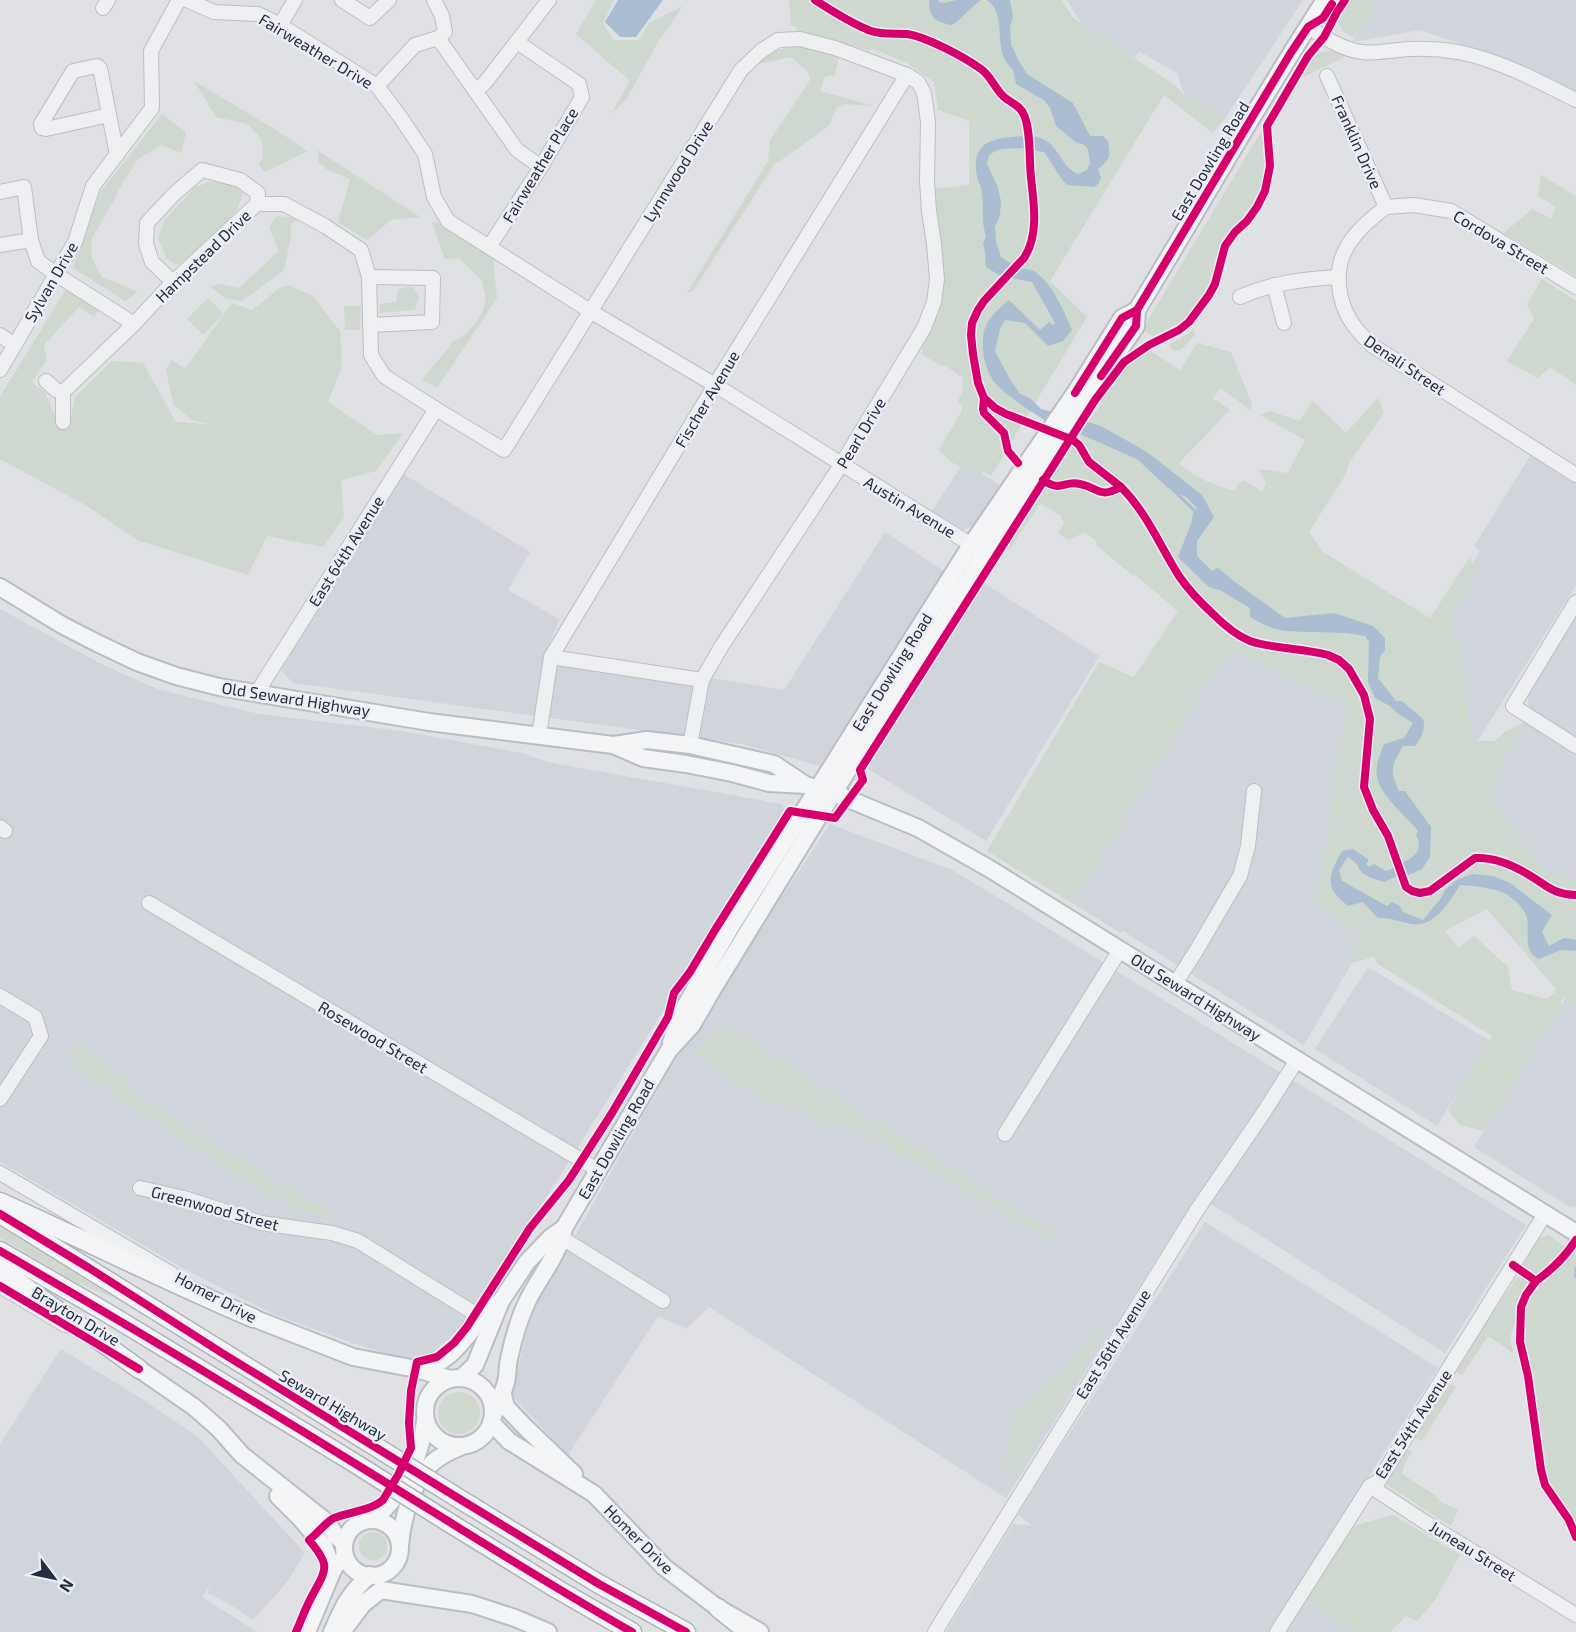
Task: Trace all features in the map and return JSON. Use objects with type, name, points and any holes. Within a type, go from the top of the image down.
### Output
[{"type":"highway","points":[[0,1202],[81,1238],[196,1294],[253,1318]]},
{"type":"highway","name":"Seward Highway","points":[[0,1214],[599,1584],[687,1632]]},
{"type":"highway","points":[[0,1251],[104,1311],[557,1589],[632,1632]]},
{"type":"highway","points":[[0,1269],[139,1369]]},
{"type":"highway","points":[[718,1608],[748,1632]]},
{"type":"main road","points":[[1308,27],[1309,7],[1314,0]]},
{"type":"main road","name":"East Dowling Road","points":[[492,1419],[503,1395],[513,1343],[526,1303],[545,1272],[563,1233],[598,1170],[669,1050],[692,1025],[704,1006],[819,789],[1080,395],[1136,326],[1137,310],[1325,0]]},
{"type":"main road","points":[[1308,27],[1323,18],[1335,0]]},
{"type":"main road","name":"Old Seward Highway","points":[[2,592],[137,662],[219,687],[429,722],[613,745],[643,758],[732,773],[769,783],[819,789]]},
{"type":"main road","name":"Old Seward Highway","points":[[613,745],[647,740],[690,745],[774,764],[819,789],[918,828],[990,869],[1576,1233]]},
{"type":"main road","name":"East Dowling Road","points":[[456,1378],[475,1365],[501,1300],[527,1262],[551,1237],[563,1233]]},
{"type":"main road","points":[[416,1369],[436,1365],[450,1356],[482,1318],[501,1300]]},
{"type":"main road","name":"Homer Drive","points":[[253,1318],[353,1357],[456,1378]]},
{"type":"main road","name":"Brayton Drive","points":[[139,1369],[194,1407],[219,1429],[242,1455],[314,1510],[328,1523],[344,1547],[346,1559],[351,1566],[358,1572],[373,1575]]},
{"type":"main road","points":[[373,1520],[385,1510],[414,1466],[424,1437],[426,1400],[432,1391],[440,1383],[456,1378],[472,1381],[482,1386],[489,1395],[492,1405],[492,1419],[485,1435],[478,1441],[442,1455],[430,1465],[417,1484],[407,1507],[401,1529],[399,1553]]},
{"type":"main road","points":[[503,1395],[506,1407],[594,1494]]},
{"type":"main road","name":"Homer Drive","points":[[492,1419],[509,1440],[594,1494],[663,1567],[718,1608],[760,1632]]},
{"type":"main road","points":[[425,1421],[435,1437],[451,1446],[460,1447]]},
{"type":"main road","points":[[242,1455],[272,1491],[324,1546],[333,1570]]},
{"type":"main road","points":[[308,1632],[351,1529],[357,1524],[373,1520],[380,1521],[393,1530],[400,1544],[396,1561],[384,1573],[373,1575],[359,1584],[345,1602],[332,1632]]},
{"type":"main road","points":[[373,1575],[396,1592]]},
{"type":"main road","points":[[342,1632],[363,1604],[381,1590],[472,1604],[549,1632]]},
{"type":"street","name":"Sylvan Drive","points":[[0,370],[75,242],[93,186],[152,108],[151,51],[179,0]]},
{"type":"street","name":"Fairweather Drive","points":[[187,0],[214,12],[238,6],[258,14],[377,86],[425,154],[434,197],[448,221],[590,312]]},
{"type":"street","points":[[279,25],[295,0]]},
{"type":"street","points":[[342,0],[370,18],[389,0]]},
{"type":"street","points":[[377,86],[415,45],[438,38],[445,32],[442,16],[434,0]]},
{"type":"street","points":[[476,91],[484,84],[549,0]]},
{"type":"street","points":[[1308,27],[1343,47],[1360,52],[1415,50],[1456,52],[1487,60],[1519,72],[1576,100]]},
{"type":"street","points":[[438,38],[517,150],[540,167]]},
{"type":"street","name":"Lynnwood Drive","points":[[504,450],[741,70],[761,51],[778,40],[800,39],[835,48],[907,75],[918,82],[924,93]]},
{"type":"street","name":"Fairweather Place","points":[[489,247],[582,97],[579,84],[517,42]]},
{"type":"street","points":[[109,115],[46,129],[42,128],[41,124],[73,71],[97,66],[100,68],[117,155]]},
{"type":"street","name":"Fischer Avenue","points":[[539,735],[551,657],[715,385],[907,75]]},
{"type":"street","name":"Franklin Drive","points":[[1327,76],[1386,207]]},
{"type":"street","name":"Pearl Drive","points":[[690,745],[702,680],[721,647],[841,465],[924,328],[934,302],[937,279],[929,211],[928,122],[924,93]]},
{"type":"street","points":[[173,282],[152,262],[146,244],[147,223],[174,194],[202,170],[240,180],[258,193],[257,204]]},
{"type":"street","points":[[0,192],[24,187],[31,240],[39,261],[134,324]]},
{"type":"street","name":"Hampstead Drive","points":[[63,392],[134,324],[173,282],[257,204],[284,204],[325,226],[361,250],[369,277],[371,355],[384,376],[504,450]]},
{"type":"street","name":"Cordova Street","points":[[1386,207],[1414,205],[1451,211],[1576,287]]},
{"type":"street","name":"Denali Street","points":[[1386,207],[1367,222],[1342,256],[1338,277],[1342,300],[1348,317],[1358,333],[1373,346],[1576,475]]},
{"type":"street","points":[[0,245],[31,240]]},
{"type":"street","points":[[369,277],[433,278],[434,302],[432,322],[370,325]]},
{"type":"street","points":[[1240,297],[1274,285],[1338,277]]},
{"type":"street","points":[[1274,285],[1284,323]]},
{"type":"street","name":"Austin Avenue","points":[[590,312],[715,385],[978,549]]},
{"type":"street","points":[[0,335],[15,345]]},
{"type":"street","points":[[46,381],[63,392],[63,422]]},
{"type":"street","name":"East 64th Avenue","points":[[256,694],[436,409]]},
{"type":"street","points":[[1576,602],[1513,706],[1576,746]]},
{"type":"street","points":[[551,657],[702,680]]},
{"type":"street","points":[[1175,984],[1208,933],[1240,876],[1248,846],[1254,791]]},
{"type":"street","name":"Rosewood Street","points":[[149,903],[598,1170]]},
{"type":"street","points":[[1005,1134],[1120,950]]},
{"type":"street","points":[[0,996],[35,1017],[41,1036],[0,1099]]},
{"type":"street","name":"East 56th Avenue","points":[[935,1632],[1197,1210],[1297,1060]]},
{"type":"street","name":"Homer Drive","points":[[0,1173],[192,1286],[253,1318]]},
{"type":"street","name":"Greenwood Street","points":[[140,1188],[184,1198],[261,1223],[332,1233],[358,1241],[482,1318]]},
{"type":"street","name":"East 54th Avenue","points":[[1277,1632],[1370,1486],[1378,1482],[1545,1214]]},
{"type":"street","points":[[563,1233],[663,1301]]},
{"type":"street","name":"Brayton Drive","points":[[0,1286],[139,1369]]},
{"type":"street","name":"Juneau Street","points":[[1370,1486],[1576,1615]]},
{"type":"shaded area","points":[[596,0],[614,0],[603,23],[614,40],[639,40],[649,23],[683,6],[658,42],[627,98],[611,114],[630,81],[576,34]]},
{"type":"shaded area","points":[[789,0],[1062,0],[1073,18],[1175,85],[1185,96],[1225,118],[1213,133],[1164,95],[1050,281],[1087,317],[991,476],[983,471],[982,476],[953,463],[939,450],[961,412],[962,405],[958,401],[962,392],[963,378],[945,365],[942,366],[921,354],[923,350],[919,347],[942,282],[943,253],[934,189],[969,185],[969,121],[938,110],[934,82],[905,62],[871,48],[870,51],[855,46],[827,52],[839,56],[835,75],[825,76],[820,91],[874,106],[844,104],[837,107],[829,125],[774,165],[693,291],[687,293],[768,161],[770,140],[810,80],[808,72],[791,57],[757,64],[777,50],[799,45],[796,27],[791,26]]},
{"type":"shaded area","points":[[1067,0],[1303,0],[1225,118],[1185,96],[1177,73],[1139,51],[1135,58],[1082,24]]},
{"type":"shaded area","points":[[1350,0],[1378,0],[1354,38],[1343,31],[1336,19]]},
{"type":"shaded area","points":[[1378,0],[1576,0],[1576,92],[1511,61],[1420,30],[1352,42]]},
{"type":"shaded area","points":[[1331,50],[1344,55],[1343,58],[1298,78],[1312,55]]},
{"type":"shaded area","points":[[194,81],[308,151],[265,172],[259,165],[263,157],[262,140],[248,124],[216,117]]},
{"type":"shaded area","points":[[162,114],[186,132],[181,153],[162,145],[138,159],[91,240],[92,258],[102,278],[137,292],[125,301],[73,268],[99,194]]},
{"type":"shaded area","points":[[1264,127],[1265,170],[1256,202],[1228,234],[1211,283],[1197,307],[1180,324],[1155,338],[1145,331],[1145,325]]},
{"type":"shaded area","points":[[317,150],[420,217],[391,220],[367,240],[338,222],[350,179],[328,170],[319,163]]},
{"type":"shaded area","points":[[1541,175],[1576,196],[1576,276],[1504,233],[1532,209],[1551,218],[1556,207],[1538,196]]},
{"type":"shaded area","points":[[208,182],[233,184],[243,193],[237,210],[198,251],[177,265],[166,258],[158,237],[165,220],[194,188]]},
{"type":"shaded area","points":[[277,216],[297,218],[290,227],[291,237],[284,270],[242,301],[226,299],[210,286],[219,284],[239,288],[279,251],[269,227]]},
{"type":"shaded area","points":[[432,222],[443,224],[493,258],[497,298],[437,388],[422,380],[453,342],[467,333],[478,320],[486,299],[482,280],[459,258],[445,259]]},
{"type":"shaded area","points":[[1542,279],[1576,301],[1576,385],[1550,367],[1538,378],[1507,361],[1534,319],[1527,304]]},
{"type":"shaded area","points":[[288,285],[313,296],[340,331],[342,366],[328,402],[377,435],[403,433],[376,471],[341,480],[344,517],[323,547],[267,536],[248,575],[137,540],[87,506],[0,459],[0,397],[66,289],[99,309],[94,317],[79,307],[44,345],[47,359],[32,382],[45,392],[55,416],[71,418],[75,397],[112,361],[143,363],[176,422],[208,424],[192,420],[173,404],[166,369],[172,360],[185,369],[232,303],[252,310],[278,289]]},
{"type":"shaded area","points":[[413,287],[419,297],[415,310],[379,313],[380,304],[396,302],[398,290]]},
{"type":"shaded area","points":[[208,298],[224,314],[203,335],[187,319]]},
{"type":"shaded area","points":[[344,306],[361,306],[360,330],[345,330]]},
{"type":"shaded area","points":[[1193,329],[1195,335],[1181,350],[1174,351],[1171,348],[1170,344]]},
{"type":"shaded area","points":[[1197,343],[1231,352],[1252,404],[1250,410],[1221,388],[1213,398],[1230,410],[1179,463],[1204,480],[1234,490],[1243,480],[1262,491],[1266,483],[1259,469],[1288,473],[1305,440],[1260,415],[1270,411],[1299,421],[1313,401],[1346,433],[1378,398],[1384,413],[1349,463],[1346,474],[1309,532],[1323,552],[1430,618],[1470,557],[1476,574],[1448,621],[1458,639],[1472,741],[1495,741],[1506,731],[1518,726],[1489,799],[1544,870],[1576,879],[1576,1006],[1563,998],[1560,1003],[1562,1004],[1484,1131],[1460,1125],[1448,1110],[1492,1036],[1378,964],[1374,957],[1352,963],[1361,935],[1317,903],[1347,704],[1229,648],[1072,903],[987,851],[1099,662],[1134,677],[1178,611],[1096,545],[1096,541],[1085,532],[1069,540],[1058,534],[1064,523],[1061,516],[1040,503],[1010,549],[1004,546],[1042,484],[1047,484],[1051,479],[1049,478],[1101,404],[1123,368],[1149,350],[1180,370]],"holes":[[[1487,909],[1557,990],[1547,999],[1512,990],[1508,967],[1474,936],[1458,948],[1445,931]]]},
{"type":"shaded area","points":[[1532,453],[1576,480],[1576,585],[1477,742],[1467,742],[1437,622],[1480,551],[1474,546]]},
{"type":"shaded area","points":[[964,462],[1001,486],[982,515],[972,526],[963,530],[932,511]]},
{"type":"shaded area","points":[[402,473],[530,552],[508,590],[559,619],[545,655],[784,690],[885,532],[945,572],[820,766],[742,744],[293,683],[281,670]]},
{"type":"shaded area","points":[[982,582],[1099,656],[986,841],[865,767]]},
{"type":"shaded area","points":[[0,609],[105,666],[160,690],[259,714],[401,731],[522,753],[547,762],[782,804],[786,814],[563,1171],[466,1323],[434,1352],[413,1361],[355,1344],[273,1314],[186,1270],[0,1162]]},
{"type":"shaded area","points":[[1576,616],[1576,879],[1544,870],[1489,799],[1518,726],[1531,715],[1527,696]]},
{"type":"shaded area","points":[[1229,648],[1347,704],[1317,903],[1362,936],[1352,963],[1304,1045],[1123,931],[1121,933],[1072,903]]},
{"type":"shaded area","points":[[830,824],[952,870],[1526,1225],[1445,1353],[1197,1195],[1006,1498],[709,1307],[686,1329],[658,1316],[568,1455],[512,1396],[533,1303],[572,1241],[680,1050]]},
{"type":"shaded area","points":[[1368,967],[1490,1041],[1437,1126],[1315,1049]]},
{"type":"shaded area","points":[[1565,999],[1576,1006],[1576,1206],[1570,1207],[1474,1147]]},
{"type":"shaded area","points":[[726,1026],[1054,1234],[1067,1248],[845,1123],[821,1125],[797,1106],[768,1104],[693,1052]]},
{"type":"shaded area","points":[[79,1046],[129,1080],[133,1091],[228,1153],[326,1210],[325,1219],[282,1202],[120,1100],[103,1085],[70,1064],[74,1050]]},
{"type":"shaded area","points":[[1205,1222],[1438,1368],[1270,1632],[946,1632],[1013,1524],[1033,1526],[1018,1515]]},
{"type":"shaded area","points":[[0,1227],[116,1299],[76,1282],[0,1238]]},
{"type":"shaded area","points":[[1549,1235],[1576,1254],[1576,1543],[1543,1488],[1516,1342],[1519,1309],[1510,1338],[1513,1353],[1488,1336],[1462,1375],[1456,1372],[1471,1344],[1516,1279],[1538,1238]]},
{"type":"shaded area","points":[[1100,1325],[1108,1328],[1016,1474],[1002,1467],[1020,1405],[1045,1387],[1066,1367]]},
{"type":"shaded area","points":[[61,1349],[198,1437],[305,1553],[287,1582],[253,1620],[226,1602],[207,1593],[211,1584],[202,1597],[257,1632],[0,1632],[0,1444]]},
{"type":"shaded area","points":[[1449,1383],[1456,1387],[1422,1441],[1415,1438]]},
{"type":"shaded area","points":[[459,1392],[474,1398],[480,1413],[474,1428],[459,1434],[444,1428],[438,1413],[444,1398]]},
{"type":"shaded area","points":[[1405,1447],[1412,1452],[1404,1465],[1402,1474],[1443,1503],[1458,1510],[1451,1526],[1384,1483]]},
{"type":"shaded area","points":[[1393,1515],[1460,1555],[1435,1600],[1417,1621],[1406,1616],[1390,1632],[1357,1632],[1305,1599],[1350,1527]]},
{"type":"shaded area","points":[[373,1532],[383,1536],[387,1546],[383,1556],[373,1560],[363,1556],[359,1546],[363,1536]]},
{"type":"shaded area","points":[[1305,1599],[1357,1632],[1284,1632]]},
{"type":"water","points":[[618,0],[663,0],[636,37],[620,37],[605,22]]},
{"type":"water","points":[[929,0],[944,3],[956,0],[981,0],[952,25],[934,18],[930,11]]},
{"type":"water","points":[[987,0],[1010,0],[1013,16],[1010,28],[1011,44],[1027,74],[1073,103],[1090,136],[1103,136],[1108,141],[1109,157],[1098,169],[1101,178],[1094,187],[1067,185],[1044,152],[1031,150],[1029,135],[1048,142],[1074,172],[1079,174],[1087,170],[1090,163],[1088,149],[1056,126],[1050,108],[1044,100],[1016,84],[1013,70],[1003,55],[997,15],[994,7]]},
{"type":"water","points":[[1025,136],[1025,148],[997,150],[989,155],[987,164],[997,185],[1001,201],[1000,215],[995,227],[996,242],[1001,257],[1014,266],[1002,277],[986,267],[983,245],[986,236],[982,191],[977,176],[977,154],[981,148],[995,140]]},
{"type":"water","points":[[1020,268],[1033,271],[1047,282],[1072,330],[1063,341],[1048,346],[1025,323],[1005,320],[1000,329],[995,351],[1020,394],[1030,398],[1041,409],[1052,412],[1046,421],[1014,400],[997,385],[989,374],[984,358],[985,328],[995,313],[1009,300],[1040,330],[1049,322],[1053,325],[1055,323],[1032,282],[1011,278]]},
{"type":"water","points":[[1088,422],[1101,426],[1147,452],[1202,495],[1214,517],[1197,541],[1197,556],[1212,571],[1218,568],[1285,618],[1334,613],[1373,626],[1385,638],[1385,650],[1380,657],[1378,678],[1396,701],[1402,701],[1424,720],[1419,740],[1415,746],[1403,746],[1393,768],[1399,791],[1405,791],[1431,827],[1430,857],[1422,869],[1405,877],[1401,863],[1416,853],[1419,845],[1416,835],[1418,831],[1383,791],[1377,773],[1378,760],[1384,744],[1404,738],[1413,723],[1375,698],[1368,682],[1369,642],[1365,636],[1272,628],[1250,617],[1250,608],[1220,590],[1209,587],[1178,557],[1197,508],[1186,497],[1168,488],[1137,459],[1080,434]]},
{"type":"water","points":[[1353,849],[1369,860],[1366,864],[1369,867],[1374,864],[1386,871],[1396,867],[1399,875],[1384,882],[1364,874],[1348,857],[1339,870],[1342,881],[1387,906],[1392,902],[1400,906],[1403,912],[1423,920],[1445,890],[1458,879],[1472,874],[1493,876],[1510,883],[1552,915],[1542,932],[1549,946],[1564,938],[1576,940],[1576,951],[1561,950],[1539,959],[1534,956],[1530,951],[1528,924],[1524,911],[1506,894],[1491,889],[1460,885],[1434,918],[1420,924],[1378,918],[1363,902],[1348,906],[1334,892],[1331,877],[1342,851]]},
{"type":"waterway","points":[[1004,271],[1018,275]]},
{"type":"waterway","points":[[1073,425],[1087,430]]},
{"type":"waterway","points":[[1172,489],[1195,511],[1193,521]]},
{"type":"waterway","points":[[1576,1268],[1576,1277]]},
{"type":"cycle path","points":[[815,0],[849,21],[871,31],[915,36],[955,53],[984,72],[1001,94],[1023,112],[1029,137],[1034,209],[1032,239],[1024,258],[978,310],[972,323],[971,335],[978,383],[984,398],[984,413],[1004,433],[1008,451],[1018,463]]},
{"type":"cycle path","points":[[296,1632],[324,1568],[321,1556],[309,1540],[334,1518],[366,1509],[383,1500],[411,1448],[409,1423],[411,1391],[417,1362],[437,1357],[454,1343],[467,1327],[530,1228],[569,1180],[612,1113],[668,1017],[674,993],[690,972],[790,811],[835,818],[863,780],[860,770],[1095,400],[1124,362],[1149,345],[1179,330],[1189,322],[1209,295],[1215,284],[1225,246],[1247,221],[1265,191],[1270,166],[1267,126],[1308,56],[1324,37],[1345,0]]},
{"type":"cycle path","points":[[1101,376],[1136,326],[1137,310],[1290,54],[1308,27],[1323,18],[1332,4]]},
{"type":"cycle path","points":[[1075,393],[1122,318],[1137,310]]},
{"type":"cycle path","points":[[984,398],[1006,414],[1073,440],[1079,445],[1089,462],[1121,487]]},
{"type":"cycle path","points":[[1043,480],[1054,486],[1080,484],[1099,492],[1108,492],[1121,487],[1146,519],[1187,587],[1221,622],[1250,641],[1328,655],[1339,660],[1349,669],[1364,695],[1370,719],[1364,787],[1373,810],[1388,836],[1406,887],[1420,893],[1430,891],[1475,858],[1482,858],[1510,865],[1556,891],[1576,895]]},
{"type":"cycle path","points":[[0,1214],[599,1584],[686,1632]]},
{"type":"cycle path","points":[[1513,1265],[1536,1281],[1568,1252],[1576,1240]]},
{"type":"cycle path","points":[[0,1251],[217,1379],[632,1632]]},
{"type":"cycle path","points":[[1536,1281],[1521,1307],[1520,1342],[1528,1376],[1545,1485],[1569,1520],[1576,1537]]},
{"type":"cycle path","points":[[0,1286],[139,1369]]}]
